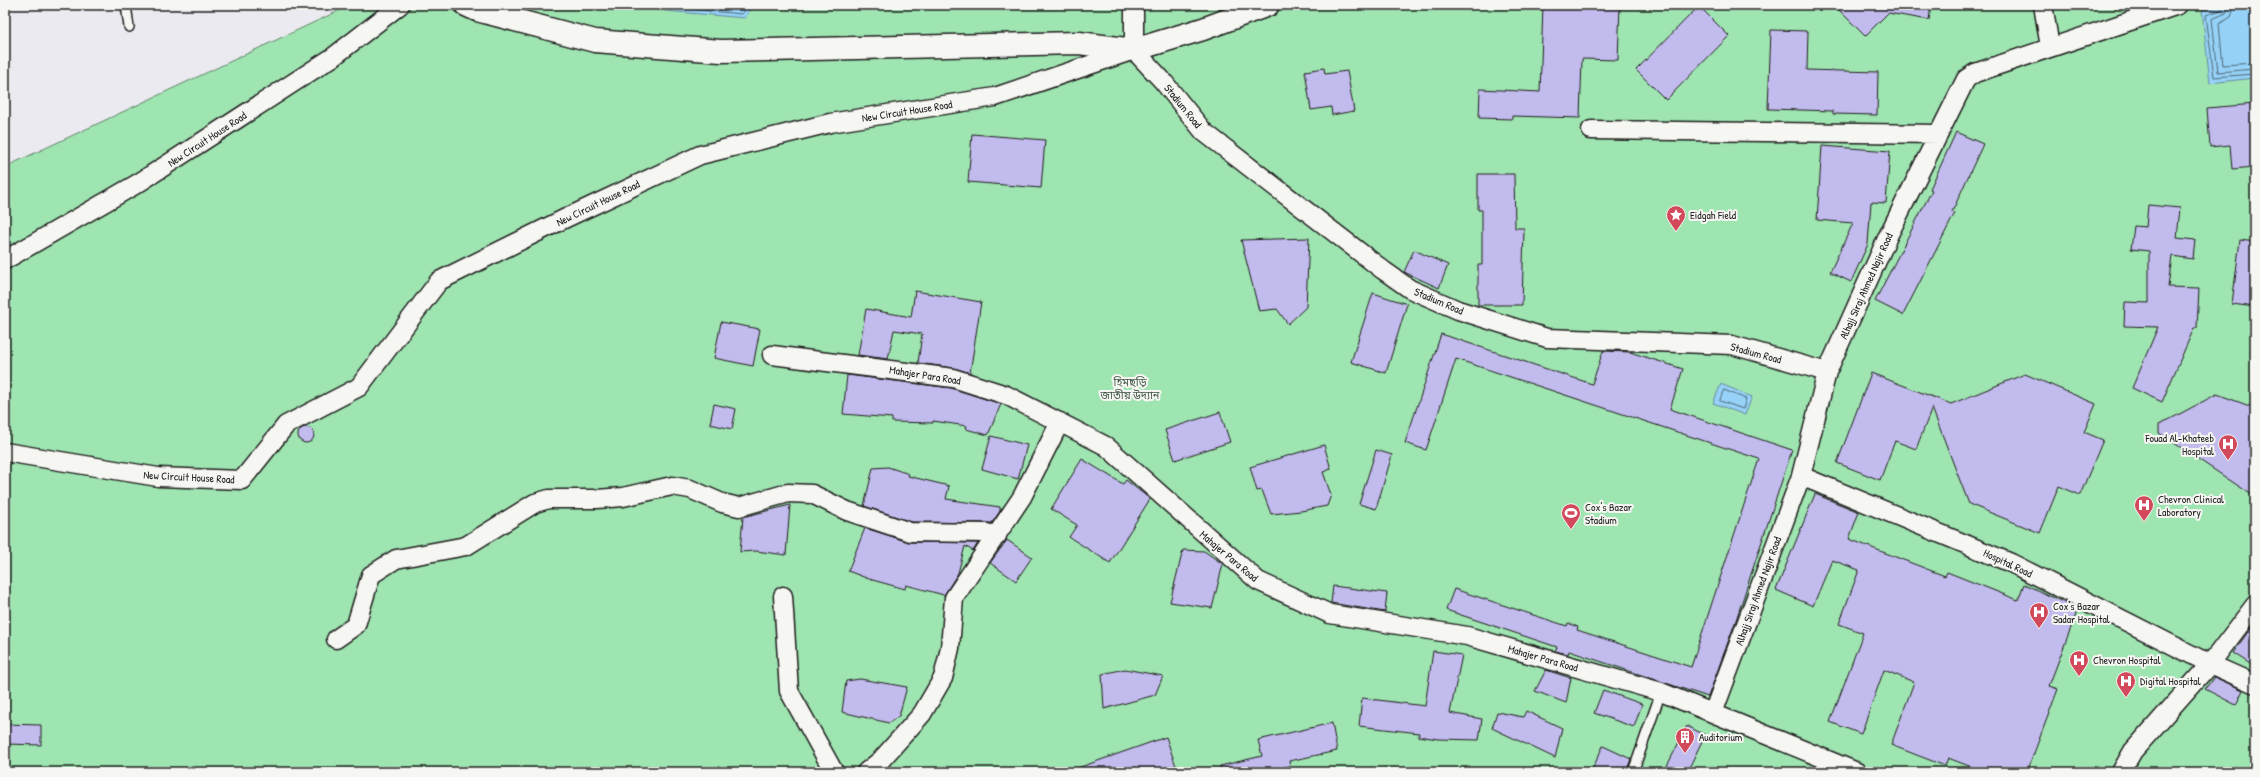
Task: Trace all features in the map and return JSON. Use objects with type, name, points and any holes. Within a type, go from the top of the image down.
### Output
[{"type":"street","name":"New Circuit House Road","points":[[5,260],[147,178],[333,57],[400,5]]},
{"type":"street","points":[[466,5],[477,10],[595,41],[721,51],[1079,43],[1134,50],[1134,5]]},
{"type":"street","name":"New Circuit House Road","points":[[5,452],[158,477],[242,480],[286,425],[359,387],[439,281],[700,154],[830,123],[995,97],[1268,5]]},
{"type":"street","points":[[2044,5],[2050,47]]},
{"type":"street","name":"Alhajj Siraj Ahmed Najir Road","points":[[1713,713],[1801,476],[1827,372],[1889,234],[1966,79],[1975,73],[2178,5]]},
{"type":"street","name":"Stadium Road","points":[[1134,50],[1162,80],[1204,132],[1383,270],[1410,289],[1458,310],[1546,338],[1732,345],[1827,372]]},
{"type":"street","points":[[1591,130],[1939,134]]},
{"type":"street","name":"Mahajer Para Road","points":[[772,355],[953,378],[1006,395],[1106,446],[1258,582],[1316,608],[1330,614],[1468,636],[1661,692],[1857,772]]},
{"type":"street","points":[[866,772],[881,760],[922,714],[942,678],[950,648],[954,598],[1022,497],[1060,422]]},
{"type":"street","name":"Hospital Road","points":[[1801,476],[2011,563],[2210,664],[2255,684]]},
{"type":"street","points":[[336,638],[356,624],[371,575],[396,559],[466,546],[535,503],[549,499],[623,497],[672,486],[690,489],[722,503],[739,507],[788,493],[812,494],[847,511],[910,532],[987,533],[997,536]]},
{"type":"street","points":[[783,596],[789,691],[834,772]]},
{"type":"street","points":[[2121,772],[2133,751],[2210,664],[2255,605]]},
{"type":"lane","points":[[126,5],[130,27]]},
{"type":"lane","points":[[1633,772],[1661,692]]},
{"type":"green space","name":"হিমছড়ি জাতীয় উদ্যান","points":[[351,5],[2255,5],[2255,772],[5,772],[5,167]]},
{"type":"water","points":[[656,5],[753,5],[745,18],[666,11]]},
{"type":"water","points":[[2229,5],[2255,5],[2255,78],[2210,83],[2202,10]]},
{"type":"water","points":[[1721,384],[1752,397],[1745,415],[1713,403]]},
{"type":"building","points":[[1543,5],[1620,5],[1618,60],[1582,59],[1580,118],[1512,116],[1512,119],[1479,118],[1480,89],[1540,92]]},
{"type":"building","points":[[1834,5],[1931,5],[1929,20],[1888,13],[1865,36]]},
{"type":"building","points":[[1699,6],[1729,36],[1666,100],[1636,70]]},
{"type":"building","points":[[1771,30],[1808,31],[1807,70],[1878,72],[1877,115],[1833,114],[1833,111],[1768,109]]},
{"type":"building","points":[[1324,68],[1325,74],[1347,71],[1354,111],[1332,115],[1331,107],[1311,110],[1305,71]]},
{"type":"building","points":[[2255,104],[2255,167],[2232,169],[2230,145],[2210,147],[2207,108]]},
{"type":"building","points":[[1956,132],[1983,144],[1952,212],[1955,213],[1903,315],[1875,301],[1932,190],[1930,189]]},
{"type":"building","points":[[972,134],[1045,140],[1041,188],[968,182]]},
{"type":"building","points":[[1822,146],[1890,151],[1886,203],[1871,202],[1868,244],[1851,282],[1830,272],[1853,223],[1817,220]]},
{"type":"building","points":[[1478,174],[1514,174],[1515,228],[1524,228],[1522,305],[1478,305],[1478,265],[1482,265],[1482,210],[1478,210]]},
{"type":"building","points":[[2148,205],[2180,208],[2177,238],[2195,240],[2193,259],[2172,256],[2168,287],[2199,288],[2197,328],[2194,328],[2162,402],[2132,388],[2158,327],[2124,326],[2125,302],[2149,303],[2149,251],[2131,249],[2134,226],[2146,227]]},
{"type":"building","points":[[1309,238],[1306,307],[1288,324],[1277,309],[1259,311],[1241,240]]},
{"type":"building","points":[[2240,240],[2255,242],[2255,307],[2232,304]]},
{"type":"building","points":[[1414,250],[1448,265],[1439,288],[1404,272]]},
{"type":"building","points":[[915,291],[981,302],[970,373],[954,368],[918,363],[922,334],[894,330],[888,359],[858,355],[866,309],[911,317]]},
{"type":"building","points":[[1373,293],[1407,304],[1386,373],[1351,362]]},
{"type":"building","points":[[721,322],[760,329],[753,366],[714,358]]},
{"type":"building","points":[[1441,334],[1592,384],[1603,351],[1630,352],[1683,369],[1670,409],[1792,450],[1736,620],[1708,697],[1569,651],[1568,654],[1555,651],[1557,647],[1446,610],[1454,589],[1567,626],[1568,623],[1578,627],[1577,630],[1691,667],[1759,459],[1456,359],[1426,450],[1405,443]]},
{"type":"building","points":[[1871,373],[1951,404],[2025,374],[2096,404],[2084,432],[2103,440],[2080,495],[2059,486],[2040,533],[1969,504],[1932,408],[1916,449],[1895,441],[1880,480],[1837,463]]},
{"type":"building","points":[[847,375],[951,388],[1001,404],[988,435],[966,429],[967,426],[933,421],[933,423],[892,422],[892,418],[843,414]]},
{"type":"building","name":"Fouad Al-Khateeb Hospital","points":[[2217,394],[2255,408],[2255,497],[2159,433],[2159,425]]},
{"type":"building","points":[[714,404],[736,409],[732,429],[710,424]]},
{"type":"building","points":[[1220,412],[1230,442],[1175,460],[1165,430]]},
{"type":"building","points":[[306,427],[313,432],[314,435],[309,442],[306,443],[299,438],[298,435],[303,428]]},
{"type":"building","points":[[991,436],[1027,445],[1018,479],[982,469]]},
{"type":"building","points":[[1324,445],[1331,469],[1323,472],[1331,495],[1327,506],[1301,511],[1271,514],[1262,490],[1257,491],[1250,467]]},
{"type":"building","points":[[1376,450],[1392,455],[1376,509],[1359,504]]},
{"type":"building","points":[[1082,459],[1123,484],[1126,480],[1150,499],[1110,563],[1069,537],[1077,525],[1051,509]]},
{"type":"building","points":[[888,467],[909,474],[908,476],[949,486],[946,499],[1000,507],[1000,511],[992,523],[912,522],[864,506],[873,468]]},
{"type":"building","name":"Cox's Bazar Sadar Hospital","points":[[1815,494],[1859,512],[1849,539],[1945,576],[1947,572],[2018,600],[2024,584],[2078,609],[2049,686],[2058,689],[2027,772],[1985,772],[1948,758],[1945,766],[1891,745],[1914,682],[1884,670],[1861,734],[1830,722],[1863,633],[1839,624],[1859,570],[1832,560],[1813,606],[1776,590]]},
{"type":"building","points":[[790,505],[786,555],[756,551],[740,552],[743,517]]},
{"type":"building","points":[[865,528],[910,542],[978,543],[973,551],[965,546],[958,573],[944,595],[906,585],[905,589],[869,579],[848,571]]},
{"type":"building","points":[[1007,540],[1032,557],[1016,581],[990,563]]},
{"type":"building","points":[[1183,550],[1204,551],[1223,564],[1212,608],[1170,602]]},
{"type":"building","points":[[1333,586],[1387,593],[1385,612],[1331,603]]},
{"type":"building","points":[[2255,622],[2255,667],[2233,653]]},
{"type":"building","points":[[1433,651],[1462,655],[1450,713],[1482,719],[1479,740],[1438,739],[1418,736],[1419,733],[1359,726],[1362,698],[1425,706]]},
{"type":"building","points":[[1125,669],[1163,676],[1155,695],[1104,709],[1102,674]]},
{"type":"building","points":[[1546,670],[1571,678],[1566,703],[1535,691]]},
{"type":"building","points":[[2214,677],[2243,690],[2236,705],[2205,689]]},
{"type":"building","points":[[860,679],[907,687],[899,716],[889,723],[842,712],[846,681]]},
{"type":"building","points":[[1603,690],[1642,704],[1634,727],[1594,713]]},
{"type":"building","points":[[1526,711],[1562,728],[1555,758],[1492,728],[1497,712],[1523,717]]},
{"type":"building","points":[[1332,723],[1337,751],[1289,761],[1290,766],[1261,772],[1221,772],[1220,766],[1262,756],[1258,740]]},
{"type":"building","points":[[5,724],[41,725],[41,745],[5,744]]},
{"type":"building","name":"Auditorium","points":[[1687,726],[1705,735],[1687,772],[1664,772]]},
{"type":"building","points":[[1166,737],[1178,772],[1072,772],[1072,770]]},
{"type":"building","points":[[1603,746],[1631,759],[1626,772],[1591,772]]},
{"type":"place","name":"Eidgah Field","points":[[1676,232]]},
{"type":"place","name":"Fouad Al-Khateeb Hospital","points":[[2228,461]]},
{"type":"place","name":"Chevron Clinical Laboratory","points":[[2144,522]]},
{"type":"place","name":"Cox's Bazar Stadium","points":[[1571,530]]},
{"type":"place","name":"Cox's Bazar Sadar Hospital","points":[[2039,629]]},
{"type":"place","name":"Chevron Hospital","points":[[2079,677]]},
{"type":"place","name":"Digital Hospital","points":[[2126,698]]},
{"type":"place","name":"Auditorium","points":[[1685,754]]}]
